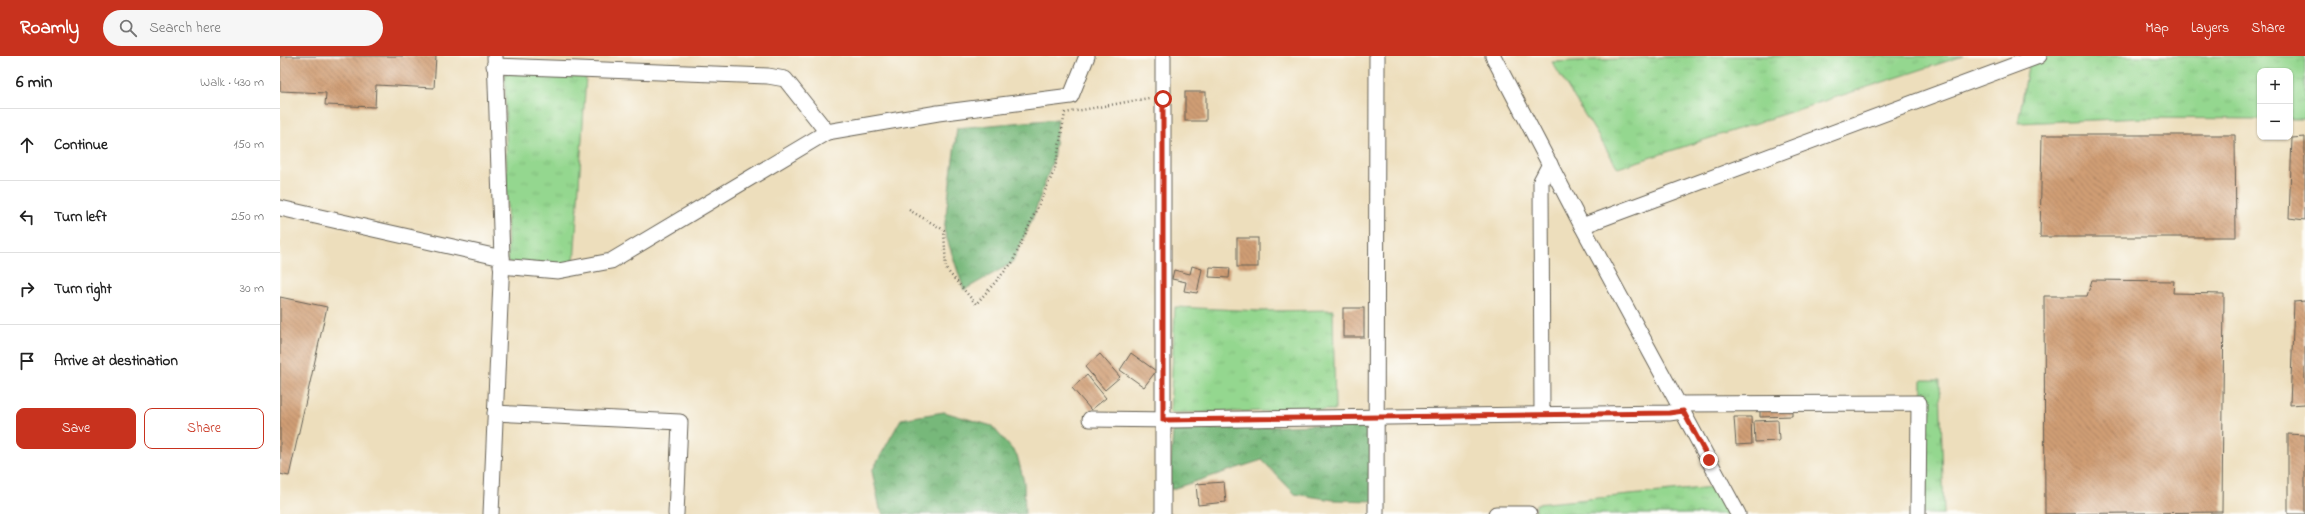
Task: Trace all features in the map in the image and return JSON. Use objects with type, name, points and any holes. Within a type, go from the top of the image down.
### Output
[{"type":"street","points":[[280,208],[502,262],[558,271],[611,261],[827,132],[938,113],[1071,96],[1087,56]]},
{"type":"street","points":[[1163,56],[1163,514]]},
{"type":"street","points":[[1376,514],[1377,56]]},
{"type":"street","points":[[1493,56],[1582,226],[1738,514]]},
{"type":"street","points":[[1582,226],[2039,56]]},
{"type":"street","points":[[491,514],[502,262],[495,61],[768,76],[785,79],[827,132]]},
{"type":"street","points":[[1542,415],[1541,181],[1550,164]]},
{"type":"street","points":[[1090,419],[1163,420],[1669,413],[1681,408],[1919,403],[1918,514]]},
{"type":"street","points":[[495,413],[680,422],[676,514]]},
{"type":"street","points":[[1496,514],[1529,514]]},
{"type":"path","points":[[909,210],[944,230],[946,269],[976,304],[1012,263],[1055,169],[1064,113],[1163,95]]},
{"type":"green space","points":[[1685,56],[1963,56],[1618,168],[1552,62]]},
{"type":"green space","points":[[2030,56],[2305,56],[2305,119],[2293,119],[2293,68],[2257,68],[2257,119],[2144,118],[2018,123]]},
{"type":"green space","points":[[505,73],[586,76],[574,264],[551,270],[508,262]]},
{"type":"green space","points":[[1058,119],[1053,160],[1032,220],[1012,263],[964,290],[944,230],[957,128]]},
{"type":"green space","points":[[1175,307],[1261,311],[1333,310],[1335,410],[1170,413]]},
{"type":"green space","points":[[1922,380],[1940,380],[1944,514],[1920,514]]},
{"type":"green space","points":[[944,412],[992,426],[1017,455],[1024,482],[1025,514],[883,514],[880,509],[872,471],[901,419]]},
{"type":"green space","points":[[1370,423],[1376,501],[1333,500],[1295,494],[1262,460],[1169,490],[1173,430]]},
{"type":"green space","points":[[1723,486],[1738,514],[1536,514],[1536,504]]},
{"type":"building","points":[[280,56],[436,56],[434,88],[376,85],[375,107],[325,105],[326,93],[280,91]]},
{"type":"building","points":[[1185,92],[1206,92],[1206,121],[1185,121]]},
{"type":"building","points":[[2042,135],[2235,135],[2236,237],[2040,237]]},
{"type":"building","points":[[2305,137],[2305,220],[2289,218],[2293,138]]},
{"type":"building","points":[[1237,238],[1258,238],[1258,267],[1237,267]]},
{"type":"building","points":[[1192,266],[1202,269],[1197,293],[1184,291],[1186,282],[1172,279],[1174,270],[1190,274]]},
{"type":"building","points":[[1210,267],[1230,268],[1229,278],[1209,277]]},
{"type":"building","points":[[2092,280],[2174,281],[2173,293],[2224,294],[2222,512],[2045,514],[2044,296],[2087,296]]},
{"type":"building","points":[[280,297],[327,307],[289,476],[280,474]]},
{"type":"building","points":[[2305,301],[2305,404],[2290,405],[2294,302]]},
{"type":"building","points":[[1343,308],[1364,308],[1364,337],[1343,337]]},
{"type":"building","points":[[1131,353],[1156,371],[1144,387],[1120,370]]},
{"type":"building","points":[[1100,354],[1120,377],[1105,390],[1085,367]]},
{"type":"building","points":[[1087,375],[1106,398],[1091,410],[1072,388]]},
{"type":"building","points":[[1792,407],[1792,416],[1760,417],[1760,408]]},
{"type":"building","points":[[1734,417],[1751,417],[1752,444],[1736,445]]},
{"type":"building","points":[[1778,420],[1779,441],[1755,442],[1754,421]]},
{"type":"building","points":[[2288,434],[2305,435],[2305,514],[2288,514]]},
{"type":"building","points":[[1224,482],[1226,502],[1198,505],[1196,484]]},
{"type":"route","points":[[1163,99],[1163,420],[1669,413],[1683,411],[1709,460]]}]
